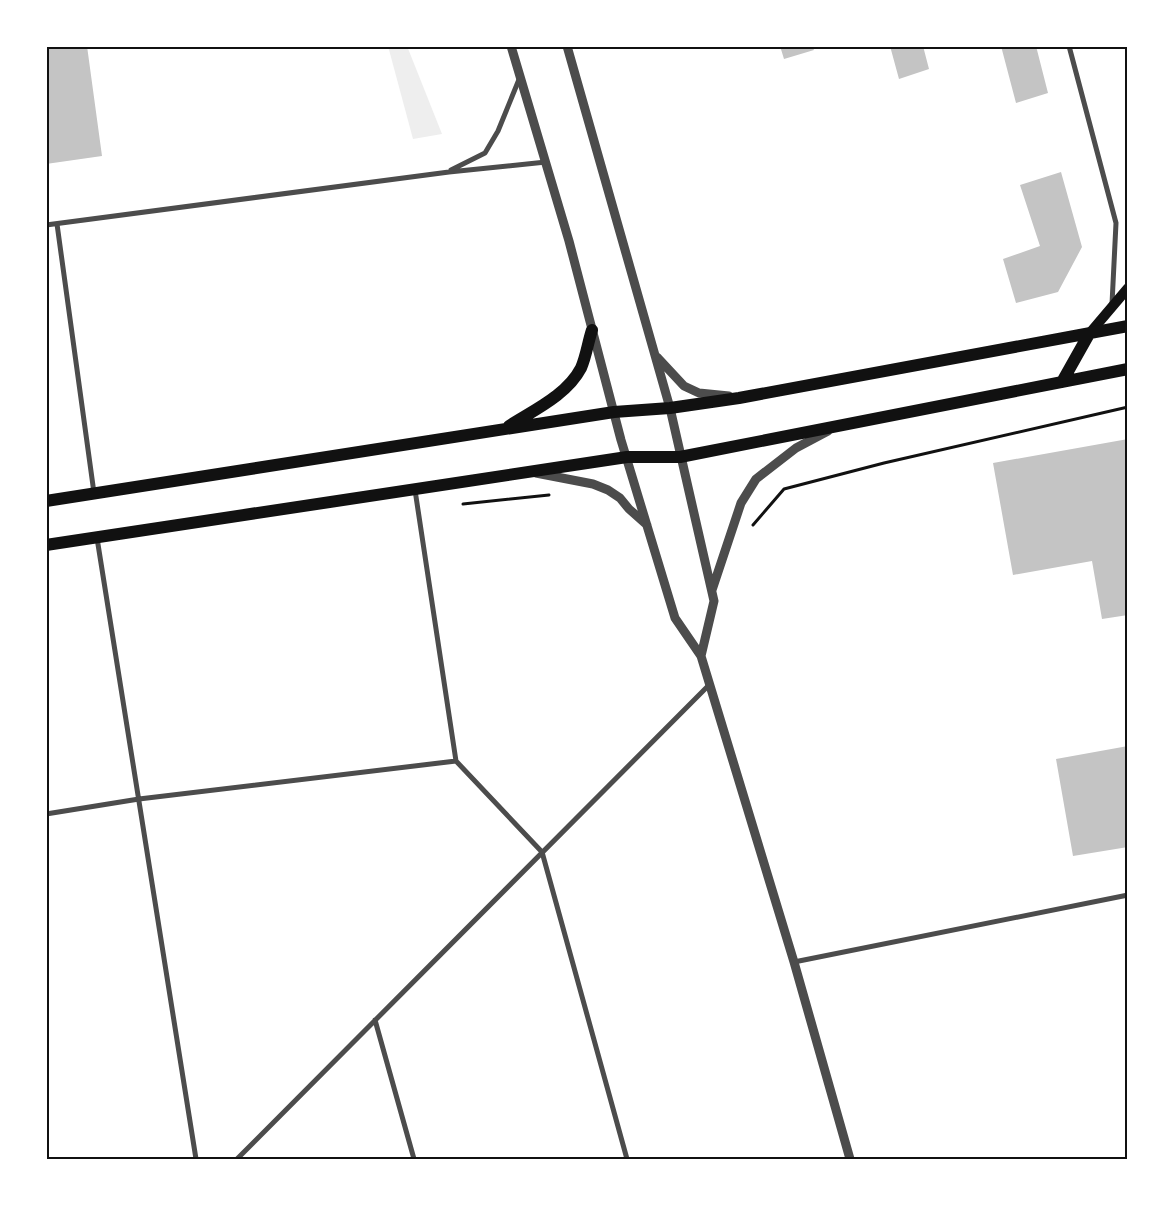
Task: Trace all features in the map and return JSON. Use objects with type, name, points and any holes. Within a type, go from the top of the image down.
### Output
[{"type":"main road","points":[[1062,382],[1089,334],[1128,288]]},
{"type":"main road","points":[[46,501],[614,412],[670,408],[744,397],[1128,326]]},
{"type":"main road","points":[[504,429],[559,394],[574,378],[581,367],[592,330]]},
{"type":"main road","points":[[46,546],[627,457],[680,457],[1128,369]]},
{"type":"street","points":[[511,46],[569,241],[614,412],[675,618],[701,656],[794,962],[850,1159]]},
{"type":"street","points":[[567,46],[670,408],[712,590],[714,601],[701,656]]},
{"type":"street","points":[[1069,46],[1116,222],[1112,305]]},
{"type":"street","points":[[449,172],[486,153],[498,131],[520,77]]},
{"type":"street","points":[[46,225],[449,172],[546,162]]},
{"type":"street","points":[[57,224],[94,494]]},
{"type":"street","points":[[654,354],[684,386],[699,393],[744,397]]},
{"type":"street","points":[[712,590],[740,503],[756,479],[796,448],[837,426]]},
{"type":"street","points":[[528,472],[593,484],[608,490],[620,498],[647,525]]},
{"type":"street","points":[[415,489],[456,761],[542,852],[627,1159]]},
{"type":"street","points":[[97,538],[196,1159]]},
{"type":"street","points":[[237,1159],[709,684]]},
{"type":"street","points":[[46,814],[139,799],[456,761]]},
{"type":"street","points":[[794,962],[1128,895]]},
{"type":"street","points":[[375,1020],[414,1159]]},
{"type":"shaded area","points":[[388,46],[407,46],[442,134],[413,139]]},
{"type":"building","points":[[46,46],[87,46],[102,156],[46,164]]},
{"type":"building","points":[[780,46],[812,46],[814,50],[784,59]]},
{"type":"building","points":[[890,46],[923,46],[929,69],[899,79]]},
{"type":"building","points":[[1001,46],[1036,46],[1048,93],[1016,103]]},
{"type":"building","points":[[1061,172],[1082,247],[1058,292],[1016,303],[1003,259],[1040,246],[1020,185]]},
{"type":"building","points":[[1128,439],[1128,615],[1102,619],[1092,561],[1013,575],[993,463]]},
{"type":"building","points":[[1128,746],[1128,847],[1073,856],[1056,759]]}]
